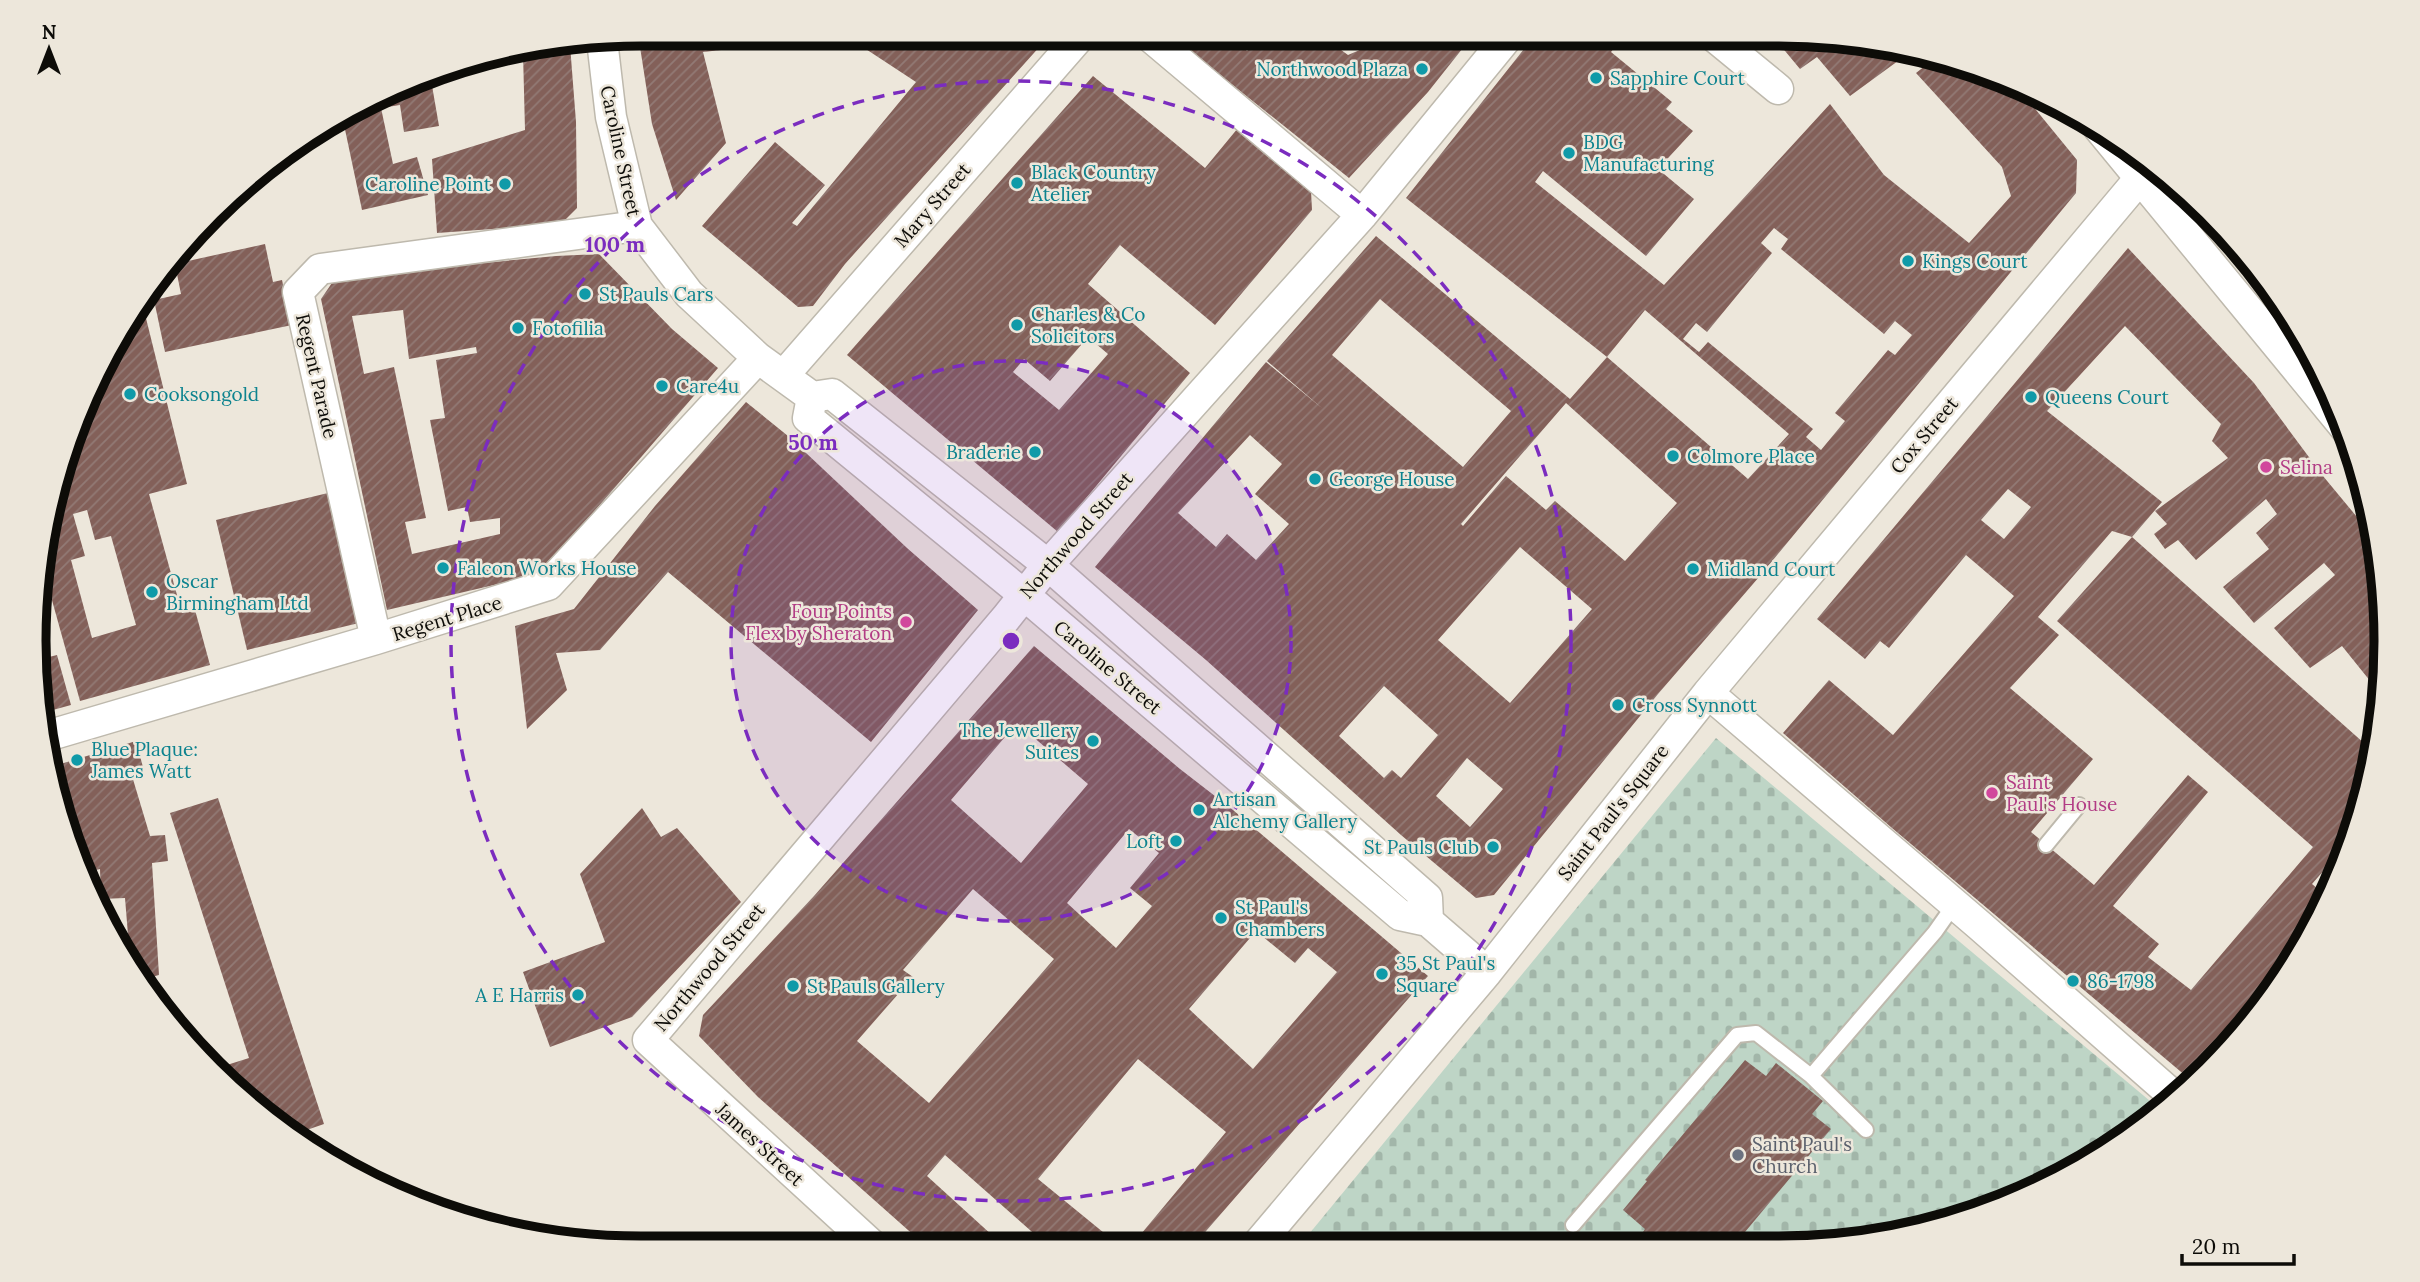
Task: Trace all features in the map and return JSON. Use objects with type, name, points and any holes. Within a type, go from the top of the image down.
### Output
[{"type":"street","name":"Mary Street","points":[[783,376],[1072,46]]},
{"type":"street","points":[[1161,46],[1362,215]]},
{"type":"street","name":"Northwood Street","points":[[648,1040],[1009,614],[1023,594],[1362,215],[1500,46]]},
{"type":"street","points":[[1726,46],[1778,89]]},
{"type":"street","name":"Caroline Street","points":[[603,47],[611,117],[637,226],[689,294],[758,358],[812,397],[831,394],[1048,565],[1427,898],[1429,921]]},
{"type":"street","points":[[2121,154],[2324,401]]},
{"type":"street","name":"Cox Street","points":[[1708,693],[2141,177]]},
{"type":"street","name":"Regent Parade","points":[[376,639],[298,292],[320,269],[637,226]]},
{"type":"street","name":"Regent Place","points":[[53,734],[548,585],[758,358]]},
{"type":"street","name":"Caroline Street","points":[[812,397],[808,418],[1023,594],[1400,915],[1429,921],[1487,972]]},
{"type":"street","points":[[1708,693],[1954,905],[1984,918],[2169,1091]]},
{"type":"street","name":"Saint Paul's Square","points":[[1265,1236],[1487,972],[1708,693]]},
{"type":"street","name":"James Street","points":[[648,1040],[862,1236]]},
{"type":"lane","points":[[2046,845],[2079,805]]},
{"type":"lane","points":[[1811,1076],[1954,905]]},
{"type":"lane","points":[[1573,1226],[1737,1035],[1756,1033],[1811,1076],[1866,1130]]},
{"type":"green space","points":[[1716,738],[2153,1104],[2077,1157],[2007,1191],[1933,1216],[1857,1231],[1779,1236],[1307,1236]]},
{"type":"building","points":[[640,46],[757,46],[703,52],[726,143],[676,200],[652,124]]},
{"type":"building","points":[[861,46],[957,46],[960,49],[963,46],[1040,46],[845,264],[813,306],[798,307],[702,226],[775,142],[825,185],[792,223],[797,226],[916,82]]},
{"type":"building","points":[[1184,46],[1243,46],[1247,51],[1251,46],[1336,46],[1348,55],[1369,46],[1464,46],[1428,92],[1349,178]]},
{"type":"building","points":[[1526,46],[1616,46],[1611,52],[1672,102],[1666,109],[1693,131],[1658,169],[1694,199],[1646,256],[1543,171],[1535,182],[1664,285],[1830,104],[1884,175],[1969,243],[2011,196],[2002,167],[1916,73],[1927,65],[1970,77],[2029,101],[2077,160],[2076,193],[1494,895],[1476,898],[1401,835],[1206,660],[1095,567],[1266,362],[1323,409],[1267,361],[1376,236],[1570,399],[1607,357],[1406,198]],"holes":[[[1774,228],[1788,239],[1781,249],[1884,334],[1895,321],[1912,335],[1895,355],[1888,350],[1835,413],[1845,421],[1821,450],[1806,437],[1813,429],[1708,342],[1699,352],[1683,339],[1696,323],[1707,332],[1772,253],[1761,243]],[[1380,299],[1511,411],[1463,467],[1332,355]],[[1645,310],[1789,434],[1748,479],[1607,357]],[[1566,403],[1677,503],[1625,561],[1555,501],[1546,510],[1506,476],[1463,526],[1461,524]],[[1250,435],[1282,464],[1255,494],[1289,524],[1256,560],[1227,534],[1216,547],[1178,513]],[[1520,547],[1592,609],[1510,703],[1438,640]],[[1384,686],[1438,735],[1401,778],[1392,770],[1384,778],[1339,736]],[[1467,758],[1503,789],[1470,827],[1436,796]]]},
{"type":"building","name":"Sapphire Court","points":[[1781,46],[1857,51],[1901,59],[1850,96],[1817,57],[1800,69]]},
{"type":"building","name":"Caroline Point","points":[[570,50],[576,122],[577,208],[561,224],[437,233],[432,159],[525,130],[523,57]]},
{"type":"building","points":[[1093,76],[1205,168],[1238,128],[1311,191],[1312,210],[1215,325],[1120,245],[1088,284],[1190,373],[1058,532],[847,355]],"holes":[[[1088,337],[1108,354],[1059,410],[1013,372],[1024,359],[1050,381]]]},
{"type":"building","points":[[432,84],[439,126],[404,132],[400,105],[381,108],[393,164],[417,157],[428,195],[362,210],[344,125]]},
{"type":"building","points":[[265,244],[273,282],[282,280],[292,325],[165,352],[154,300],[181,294],[176,269],[187,256],[188,261]]},
{"type":"building","points":[[2128,248],[2254,383],[2323,476],[2363,524],[2373,602],[2373,684],[2342,646],[2310,668],[2274,628],[2335,575],[2324,563],[2254,623],[2223,587],[2269,549],[2256,533],[2277,514],[2266,499],[2196,560],[2178,540],[2165,549],[2154,534],[2167,524],[2155,511],[2228,458],[2212,441],[2221,424],[2125,326],[2047,411],[2162,502],[2132,537],[2365,744],[2343,832],[2331,862],[2312,884],[2319,890],[2295,939],[2251,1004],[2227,1034],[2186,1076],[1783,733],[1829,680],[1893,735],[2014,596],[1966,555],[1889,648],[1880,641],[1865,659],[1817,619]],"holes":[[[2008,489],[2031,507],[2004,539],[1981,520]],[[2112,531],[2132,537],[2057,621],[2313,847],[2191,990],[2148,957],[2159,944],[2113,906],[2208,792],[2188,775],[2094,885],[2031,832],[2093,759],[2010,688],[2059,635],[2038,617]]]},
{"type":"building","points":[[599,254],[672,329],[718,368],[548,565],[511,581],[387,610],[321,299],[336,277]],"holes":[[[403,310],[409,359],[476,347],[477,353],[436,360],[445,418],[430,420],[448,511],[467,507],[470,522],[500,518],[500,534],[412,554],[405,522],[426,518],[394,367],[364,374],[352,316]]]},
{"type":"building","points":[[145,312],[187,484],[149,494],[182,613],[195,610],[210,665],[80,701],[48,588],[57,525],[77,450],[91,413],[125,343]],"holes":[[[87,510],[95,540],[111,536],[136,625],[92,638],[71,560],[85,556],[73,514]]]},
{"type":"building","points":[[746,402],[788,436],[907,548],[978,610],[871,742],[668,572],[600,650],[556,653],[567,690],[527,729],[515,626],[574,609],[655,506]]},
{"type":"building","points":[[328,493],[359,623],[247,650],[216,520]]},
{"type":"building","points":[[1034,646],[1428,976],[1202,1236],[1139,1236],[1226,1132],[1138,1059],[1038,1179],[1108,1236],[1037,1236],[945,1155],[927,1176],[993,1236],[915,1236],[758,1097],[699,1036],[703,1015],[814,896]],"holes":[[[1017,723],[1088,784],[1021,863],[951,800]],[[1129,829],[1159,853],[1130,888],[1152,906],[1116,948],[1067,903]],[[973,889],[1054,959],[929,1103],[857,1041],[913,977],[903,970]],[[1256,931],[1295,963],[1308,948],[1337,972],[1253,1069],[1189,1009]]]},
{"type":"building","points":[[57,655],[71,705],[50,711],[46,658]]},
{"type":"building","points":[[136,741],[144,771],[132,776],[150,836],[165,835],[168,861],[152,863],[159,975],[150,977],[129,945],[125,898],[105,899],[101,890],[100,869],[91,869],[77,832],[59,765]]},
{"type":"building","points":[[218,798],[324,1124],[303,1131],[248,1089],[224,1066],[249,1058],[170,813]]},
{"type":"building","points":[[642,808],[661,837],[677,828],[741,902],[632,1017],[550,1047],[523,972],[605,942],[580,874]]},
{"type":"building","name":"Saint Paul's Church","points":[[1745,1060],[1766,1076],[1776,1063],[1823,1101],[1812,1114],[1831,1129],[1742,1236],[1648,1236],[1643,1232],[1645,1229],[1623,1210],[1647,1181],[1645,1180]]},
{"type":"place","name":"Northwood Plaza","points":[[1422,69]]},
{"type":"place","name":"Sapphire Court","points":[[1596,78]]},
{"type":"place","name":"BDG Manufacturing","points":[[1569,153]]},
{"type":"place","name":"Black Country Atelier","points":[[1017,183]]},
{"type":"place","name":"Caroline Point","points":[[505,184]]},
{"type":"place","name":"Kings Court","points":[[1908,261]]},
{"type":"place","name":"St Pauls Cars","points":[[585,294]]},
{"type":"place","name":"Charles & Co Solicitors","points":[[1017,325]]},
{"type":"place","name":"Fotofilia","points":[[518,328]]},
{"type":"place","name":"Care4u","points":[[662,386]]},
{"type":"place","name":"Cooksongold","points":[[130,394]]},
{"type":"place","name":"Queens Court","points":[[2031,397]]},
{"type":"place","name":"Braderie","points":[[1035,452]]},
{"type":"place","name":"Colmore Place","points":[[1673,456]]},
{"type":"place","name":"Selina","points":[[2266,467]]},
{"type":"place","name":"George House","points":[[1315,479]]},
{"type":"place","name":"Falcon Works House","points":[[443,568]]},
{"type":"place","name":"Midland Court","points":[[1693,569]]},
{"type":"place","name":"Oscar Birmingham Ltd","points":[[152,592]]},
{"type":"place","name":"Four Points Flex by Sheraton","points":[[906,622]]},
{"type":"place","name":"Cross Synnott","points":[[1618,705]]},
{"type":"place","name":"The Jewellery Suites","points":[[1093,741]]},
{"type":"place","name":"Blue Plaque: James Watt","points":[[77,760]]},
{"type":"place","name":"Saint Paul's House","points":[[1992,793]]},
{"type":"place","name":"Artisan Alchemy Gallery","points":[[1199,810]]},
{"type":"place","name":"Loft","points":[[1176,841]]},
{"type":"place","name":"St Pauls Club","points":[[1493,847]]},
{"type":"place","name":"St Paul's Chambers","points":[[1221,918]]},
{"type":"place","name":"35 St Paul's Square","points":[[1382,974]]},
{"type":"place","name":"86-1798","points":[[2073,981]]},
{"type":"place","name":"St Pauls Gallery","points":[[793,986]]},
{"type":"place","name":"A E Harris","points":[[578,995]]},
{"type":"place","name":"Saint Paul's Church","points":[[1738,1155]]}]
